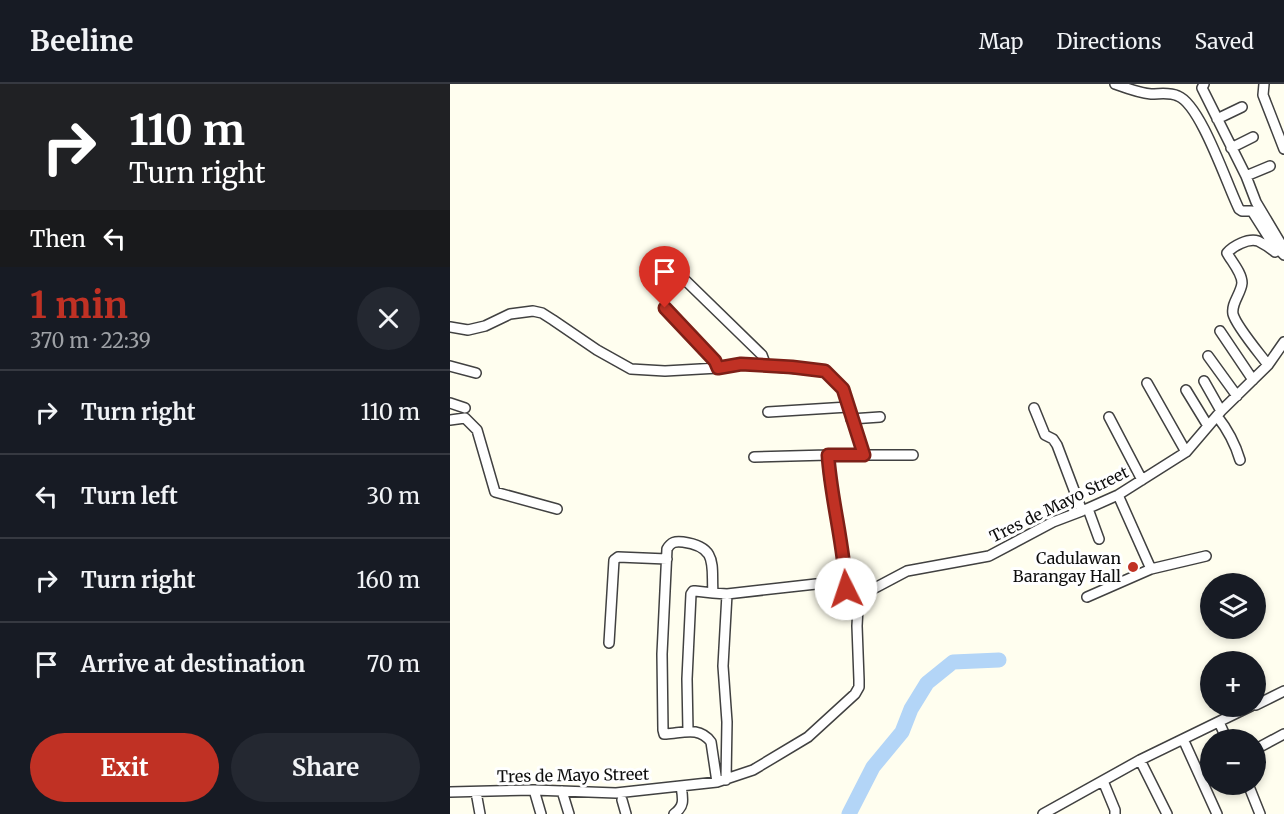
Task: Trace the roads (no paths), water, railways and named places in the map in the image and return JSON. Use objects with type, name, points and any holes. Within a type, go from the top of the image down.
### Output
[{"type":"street","points":[[1115,84],[1149,94],[1168,93],[1184,99],[1210,142],[1239,209],[1252,211],[1284,257]]},
{"type":"street","points":[[1204,84],[1202,88],[1246,176],[1256,202],[1284,249]]},
{"type":"street","points":[[1264,84],[1263,95],[1284,149]]},
{"type":"street","points":[[1217,119],[1242,107]]},
{"type":"street","points":[[1231,148],[1253,137]]},
{"type":"street","points":[[1246,176],[1270,166]]},
{"type":"street","points":[[1268,365],[1236,321],[1233,312],[1242,285],[1241,276],[1227,253],[1239,244],[1254,240],[1284,257]]},
{"type":"street","points":[[684,279],[762,355],[766,366]]},
{"type":"street","points":[[665,308],[715,361],[718,368]]},
{"type":"street","points":[[450,327],[468,330],[485,326],[510,314],[533,311],[542,313],[597,350],[631,369],[665,371],[718,368],[741,364],[825,371],[843,389],[864,455]]},
{"type":"street","points":[[1220,331],[1253,380]]},
{"type":"street","name":"Tres de Mayo Street","points":[[450,792],[534,790],[616,793],[722,781],[753,770],[808,737],[855,694],[859,687],[858,607],[873,589],[907,571],[989,556],[1053,522],[1118,495],[1186,452],[1219,413],[1268,365],[1284,342]]},
{"type":"street","points":[[1208,356],[1237,396]]},
{"type":"street","points":[[450,366],[476,373]]},
{"type":"street","points":[[1204,381],[1234,440],[1240,460]]},
{"type":"street","points":[[1147,383],[1186,452]]},
{"type":"street","points":[[1186,390],[1208,426]]},
{"type":"street","points":[[450,403],[465,408]]},
{"type":"street","points":[[768,412],[848,407]]},
{"type":"street","points":[[1034,408],[1045,435],[1053,439],[1057,445],[1099,539]]},
{"type":"street","points":[[851,419],[879,417]]},
{"type":"street","points":[[1109,417],[1142,480]]},
{"type":"street","points":[[450,420],[465,418],[477,430],[495,492],[557,509]]},
{"type":"street","points":[[828,455],[829,476],[845,564],[846,589],[858,607]]},
{"type":"street","points":[[754,457],[913,455]]},
{"type":"street","points":[[1118,495],[1151,569]]},
{"type":"street","points":[[713,593],[712,560],[705,549],[691,543],[675,541],[670,544],[667,549],[662,654],[663,730],[666,734],[688,731],[708,737],[722,781]]},
{"type":"street","points":[[1087,597],[1151,569],[1206,556]]},
{"type":"street","points":[[609,644],[614,560],[618,557],[667,559]]},
{"type":"street","points":[[688,731],[687,679],[693,591],[727,594],[816,584],[846,589]]},
{"type":"street","points":[[722,781],[727,722],[723,666],[727,594]]},
{"type":"street","points":[[1266,700],[1284,691]]},
{"type":"street","points":[[1043,814],[1140,760],[1230,717]]},
{"type":"street","points":[[1219,722],[1222,729]]},
{"type":"street","points":[[1266,744],[1284,734]]},
{"type":"street","points":[[1183,739],[1216,814]]},
{"type":"street","points":[[1140,760],[1167,814]]},
{"type":"street","points":[[1103,781],[1115,814]]},
{"type":"street","points":[[674,814],[683,803],[681,786]]},
{"type":"street","points":[[534,790],[541,814]]},
{"type":"street","points":[[562,791],[569,814]]},
{"type":"street","points":[[476,792],[480,814]]},
{"type":"street","points":[[1252,795],[1260,814]]},
{"type":"street","points":[[622,800],[626,814]]},
{"type":"waterway","points":[[849,814],[873,767],[902,732],[911,709],[927,683],[953,662],[999,660]]},
{"type":"place","name":"Cadulawan Barangay Hall","points":[[1133,567]]}]
